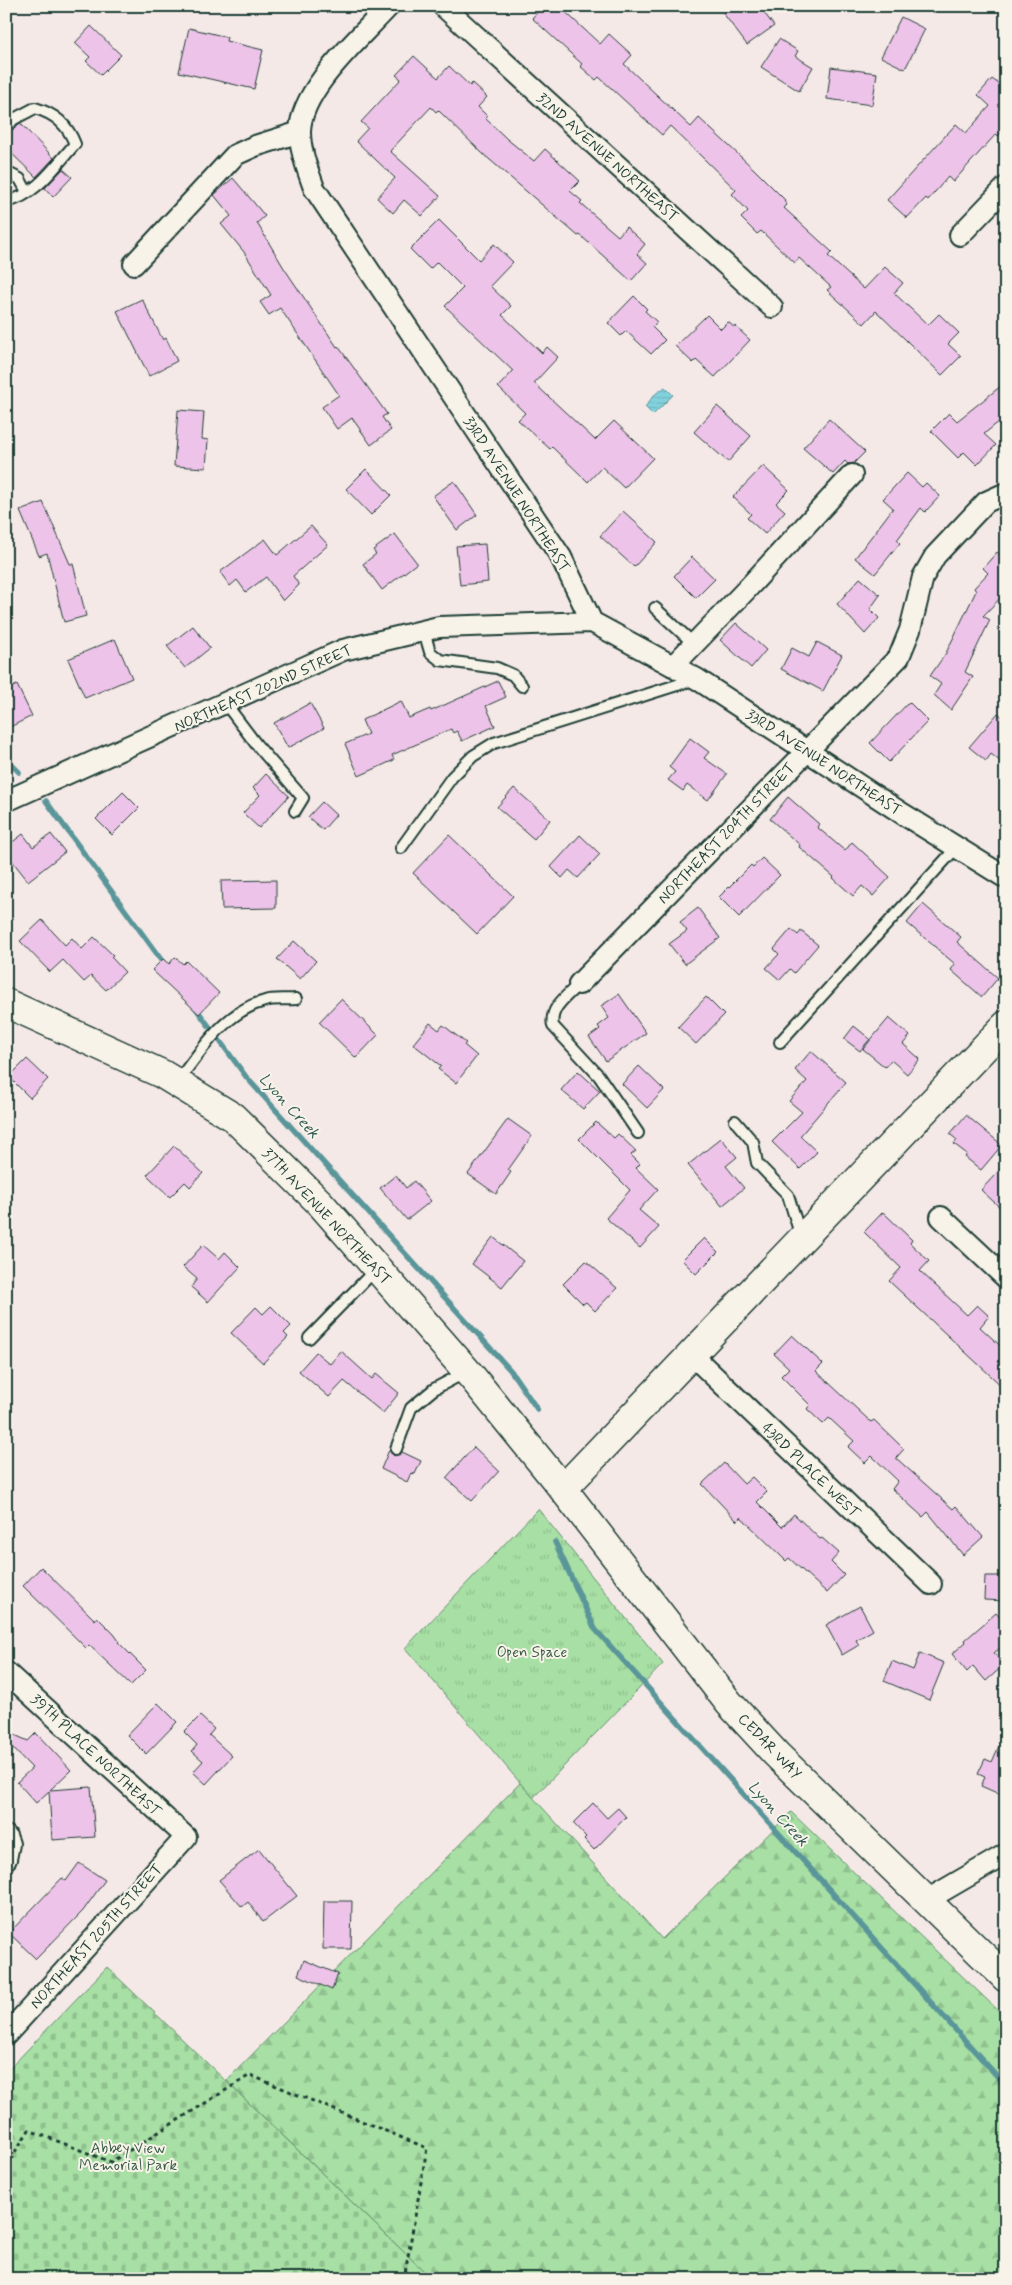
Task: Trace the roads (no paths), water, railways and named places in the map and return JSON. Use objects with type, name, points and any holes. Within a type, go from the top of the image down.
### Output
[{"type":"main road","name":"37TH AVENUE NORTHEAST","points":[[6,1003],[162,1074],[233,1117],[320,1204],[467,1371],[563,1489]]},
{"type":"main road","points":[[563,1489],[1006,1025]]},
{"type":"main road","name":"CEDAR WAY","points":[[563,1489],[730,1703],[776,1754],[1006,1978]]},
{"type":"street","points":[[134,264],[236,155],[255,146],[300,132],[304,109],[317,85],[390,6]]},
{"type":"street","name":"32ND AVENUE NORTHEAST","points":[[443,6],[772,307]]},
{"type":"street","name":"33RD AVENUE NORTHEAST","points":[[300,132],[305,163],[314,188],[561,557],[592,622],[697,679],[956,848],[1006,878]]},
{"type":"street","points":[[960,235],[1006,187]]},
{"type":"street","points":[[673,666],[852,475]]},
{"type":"street","name":"NORTHEAST 204TH STREET","points":[[579,984],[899,657],[910,630],[923,577],[934,556],[986,502],[1006,493]]},
{"type":"street","name":"NORTHEAST 202ND STREET","points":[[6,801],[343,650],[439,627],[592,622]]},
{"type":"street","points":[[941,1217],[1006,1278]]},
{"type":"street","name":"43RD PLACE WEST","points":[[692,1355],[931,1584]]},
{"type":"street","name":"39TH PLACE NORTHEAST","points":[[6,1672],[186,1837]]},
{"type":"street","points":[[6,1836],[9,1844],[6,1859]]},
{"type":"street","name":"NORTHEAST 205TH STREET","points":[[6,2035],[186,1837]]},
{"type":"street","points":[[927,1900],[1006,1854]]},
{"type":"lane","points":[[6,127],[14,119],[35,108],[52,114],[70,130],[75,144],[36,187],[14,200],[6,202]]},
{"type":"lane","points":[[6,172],[20,179],[27,192]]},
{"type":"lane","points":[[655,608],[694,644]]},
{"type":"lane","points":[[424,631],[430,652],[440,660],[497,668],[513,675],[522,686]]},
{"type":"lane","points":[[401,848],[452,777],[473,756],[494,743],[697,679]]},
{"type":"lane","points":[[226,703],[256,744],[303,798],[295,811]]},
{"type":"lane","points":[[780,1042],[956,848]]},
{"type":"lane","points":[[579,984],[554,1011],[551,1018],[553,1026],[598,1076],[638,1133]]},
{"type":"lane","points":[[177,1083],[225,1023],[242,1010],[266,1000],[296,999]]},
{"type":"lane","points":[[735,1121],[753,1142],[757,1163],[788,1195],[801,1238]]},
{"type":"lane","points":[[309,1338],[376,1268]]},
{"type":"lane","points":[[396,1449],[411,1408],[434,1389],[467,1371]]},
{"type":"water","points":[[665,387],[673,395],[653,415],[645,407],[654,395]]},
{"type":"waterway","name":"Lyon Creek","points":[[6,759],[19,772]]},
{"type":"waterway","name":"Lyon Creek","points":[[46,801],[165,965]]},
{"type":"waterway","name":"Lyon Creek","points":[[195,1007],[247,1078],[511,1371],[537,1409]]},
{"type":"waterway","name":"Lyon Creek","points":[[555,1542],[595,1629],[1006,2086]]},
{"type":"park label","name":"Open Space","points":[[532,1652]]},
{"type":"park label","name":"Abbey View Memorial Park","points":[[128,2156]]}]
